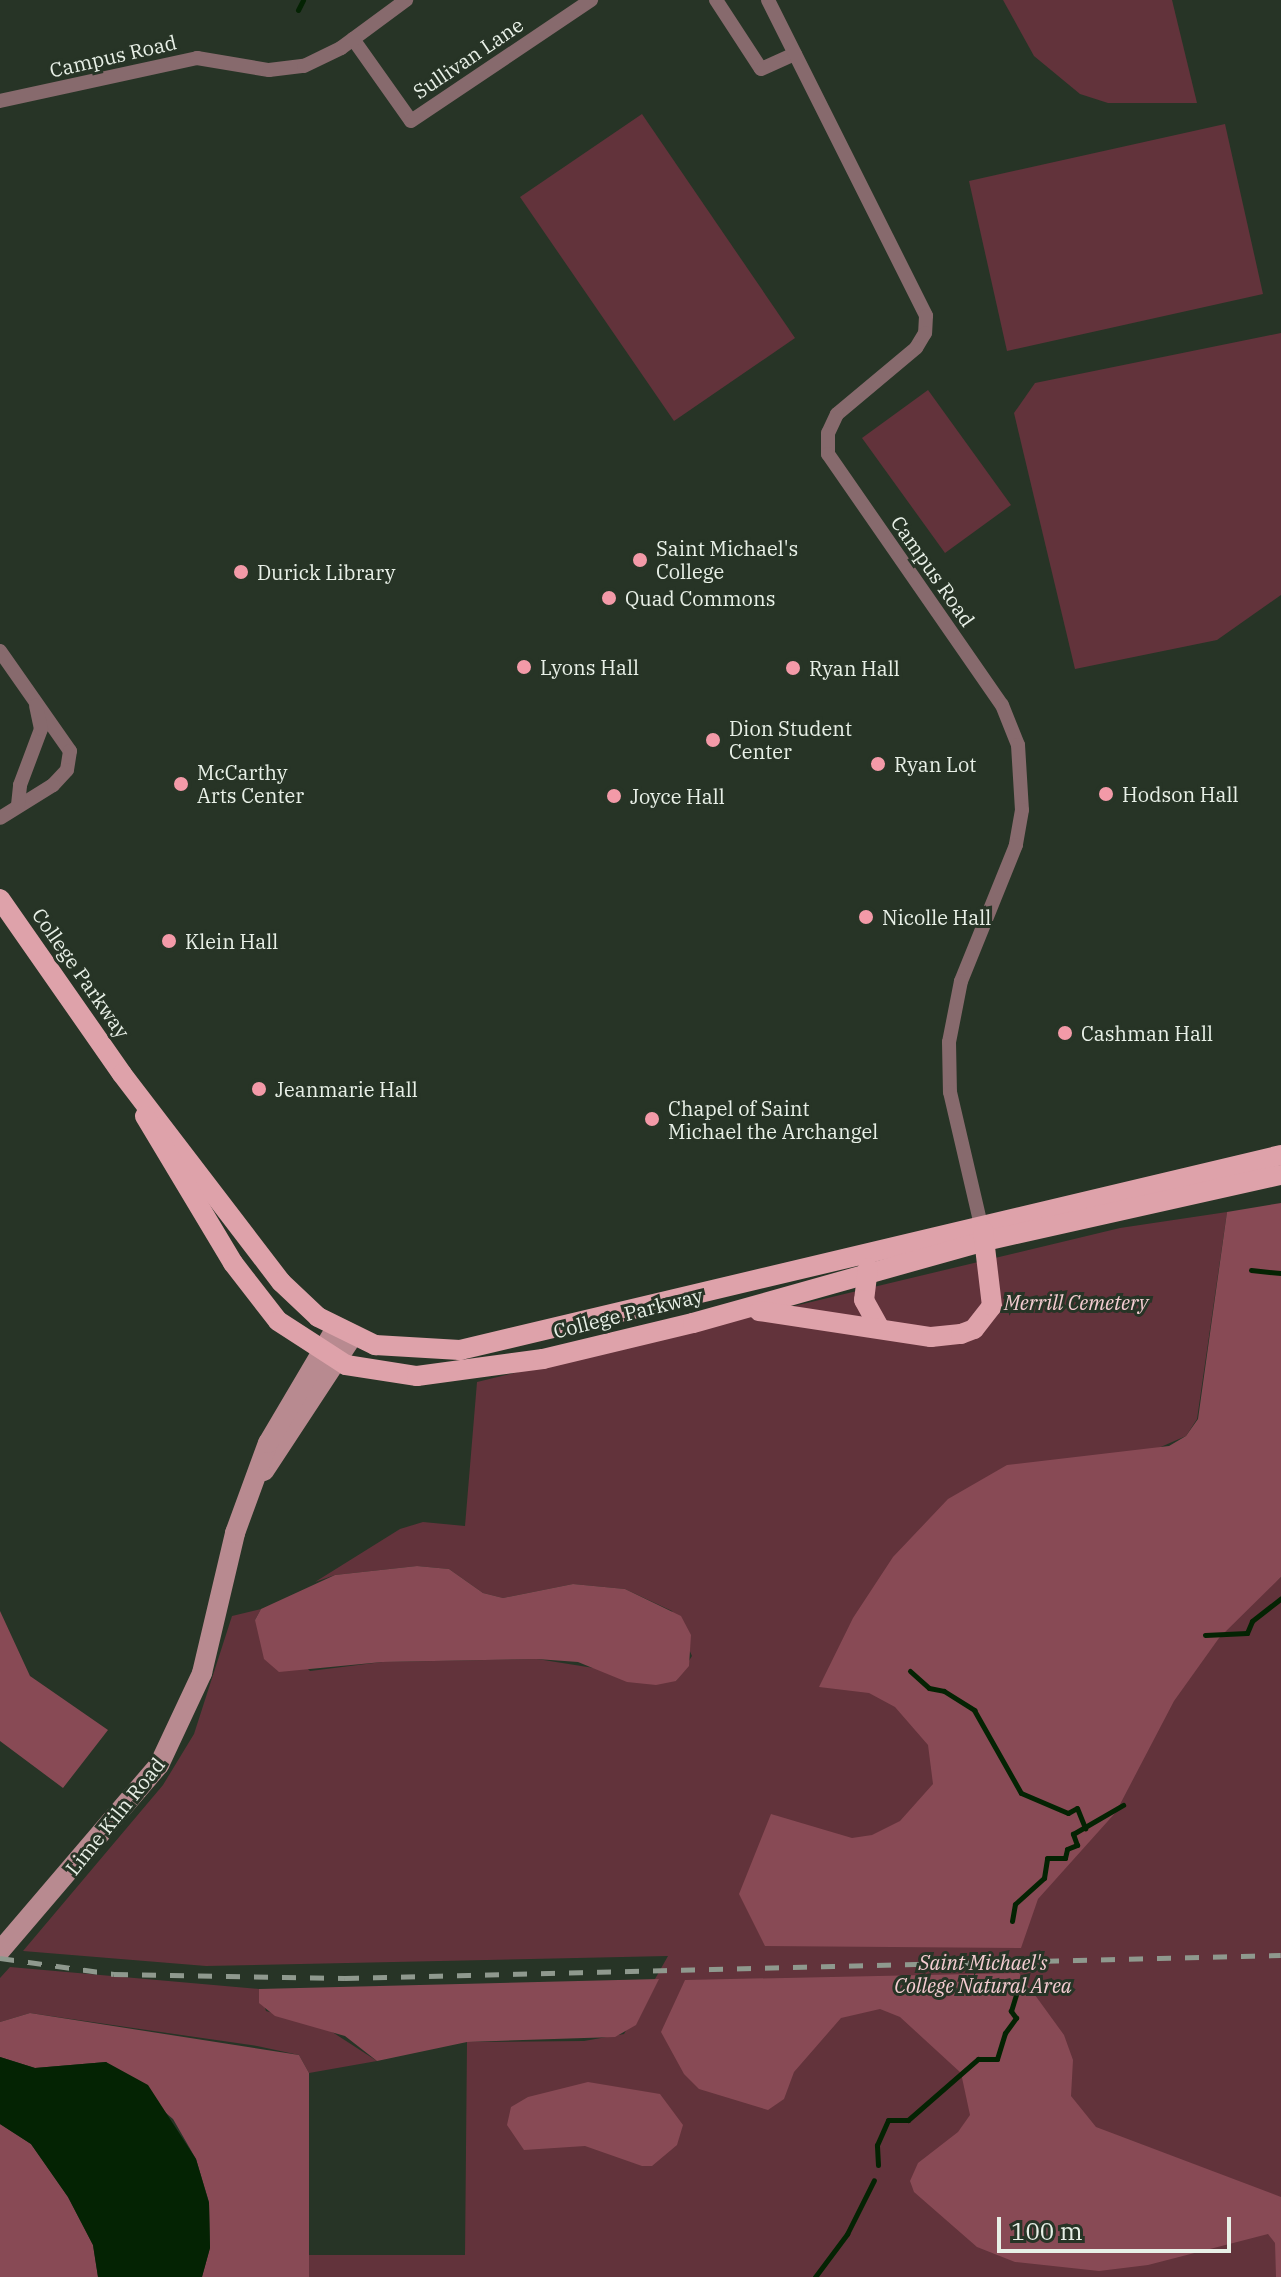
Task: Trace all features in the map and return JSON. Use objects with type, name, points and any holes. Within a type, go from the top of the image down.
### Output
[{"type":"main road","name":"College Parkway","points":[[0,899],[122,1074],[281,1282],[344,1332],[398,1349],[460,1350],[873,1252],[1281,1175]]},
{"type":"main road","name":"College Parkway","points":[[122,1074],[248,1286],[278,1321],[330,1357],[391,1374],[454,1375],[735,1312],[865,1277],[983,1233],[1281,1155]]},
{"type":"main road","points":[[735,1312],[799,1313],[946,1338],[974,1329],[992,1306],[983,1233]]},
{"type":"main road","points":[[873,1252],[865,1277],[864,1300],[879,1327]]},
{"type":"main road","name":"Lime Kiln Road","points":[[0,1951],[159,1765],[202,1673],[235,1533],[268,1443],[330,1357],[344,1332]]},
{"type":"street","name":"Campus Road","points":[[0,101],[197,58],[269,70],[293,68],[315,62],[406,0]]},
{"type":"street","name":"Sullivan Lane","points":[[353,39],[411,121],[591,0]]},
{"type":"street","points":[[716,0],[761,69],[795,54]]},
{"type":"street","name":"Campus Road","points":[[768,0],[926,316],[925,333],[916,348],[832,422],[828,454],[1002,705],[1018,745],[1022,810],[1016,845],[961,981],[948,1051],[953,1106],[983,1233]]},
{"type":"street","points":[[0,651],[62,733],[70,761],[53,785],[0,818]]},
{"type":"street","points":[[18,805],[20,785],[41,729],[28,692]]},
{"type":"green space","points":[[1003,0],[1172,0],[1197,103],[1108,103],[1080,94],[1034,56]]},
{"type":"green space","points":[[642,114],[795,338],[674,421],[520,197]]},
{"type":"green space","points":[[1225,124],[1263,294],[1007,351],[969,181]]},
{"type":"green space","points":[[1281,333],[1281,595],[1217,640],[1075,669],[1014,413],[1035,383]]},
{"type":"green space","points":[[928,390],[1011,505],[945,553],[862,438]]},
{"type":"green space","points":[[1281,1203],[1281,1577],[1219,1638],[1174,1701],[1116,1812],[1038,1899],[1021,1948],[765,1946],[739,1894],[771,1814],[852,1838],[872,1835],[900,1821],[933,1784],[928,1745],[895,1707],[869,1693],[819,1687],[853,1618],[893,1557],[948,1499],[1007,1465],[1169,1446],[1186,1436],[1198,1419],[1227,1212]]},
{"type":"green space","points":[[1227,1212],[1197,1419],[1186,1436],[1156,1449],[1252,1602],[1281,1577],[1281,2277],[202,2277],[210,2248],[307,2255],[465,2255],[467,2042],[584,2041],[624,2034],[668,1956],[206,1966],[23,1951],[163,1785],[194,1734],[232,1616],[261,1609],[255,1620],[310,1671],[382,1662],[537,1659],[676,1681],[692,1656],[672,1611],[625,1589],[573,1584],[503,1598],[483,1593],[449,1569],[417,1566],[335,1575],[315,1582],[400,1529],[423,1522],[465,1526],[477,1382],[1120,1228]]},
{"type":"green space","points":[[417,1566],[449,1569],[483,1593],[503,1598],[573,1584],[625,1589],[681,1616],[691,1635],[689,1666],[676,1681],[656,1685],[627,1682],[578,1662],[537,1659],[382,1662],[279,1672],[264,1659],[255,1620],[261,1609],[335,1575]]},
{"type":"green space","points":[[0,1611],[30,1676],[108,1730],[63,1788],[0,1741]]},
{"type":"green space","points":[[10,1967],[259,1989],[266,2011],[326,2028],[377,2061],[309,2073],[299,2055],[257,2046],[30,2013],[0,2022],[0,1978]]},
{"type":"green space","name":"Saint Michael's College Natural Area","points":[[1019,1973],[1064,2035],[1073,2060],[1071,2096],[1096,2127],[1281,2197],[1281,2277],[1276,2277],[1275,2243],[1268,2234],[1148,2265],[1099,2271],[1015,2262],[977,2247],[914,2192],[910,2181],[918,2163],[958,2132],[970,2115],[961,2073],[900,2017],[880,2009],[841,2018],[794,2072],[784,2099],[768,2110],[699,2089],[684,2074],[661,2032],[685,1980]]},
{"type":"green space","points":[[659,1979],[636,2025],[615,2037],[467,2042],[377,2061],[345,2036],[275,2016],[259,2003],[259,1989]]},
{"type":"green space","points":[[30,2013],[299,2055],[309,2073],[309,2277],[202,2277],[210,2248],[209,2202],[196,2159],[173,2119],[106,2062],[35,2068],[0,2057],[0,2022]]},
{"type":"green space","points":[[588,2082],[660,2094],[683,2125],[677,2145],[652,2166],[642,2166],[585,2146],[524,2150],[507,2125],[511,2107],[528,2097]]},
{"type":"green space","points":[[0,2124],[31,2144],[68,2197],[93,2245],[98,2277],[0,2277]]},
{"type":"shaded area","points":[[0,2057],[35,2068],[106,2062],[148,2085],[196,2159],[209,2203],[210,2248],[202,2277],[98,2277],[93,2245],[68,2197],[31,2144],[0,2124]]},
{"type":"waterway","points":[[298,10],[303,0]]},
{"type":"waterway","points":[[1251,1270],[1281,1273]]},
{"type":"waterway","points":[[1205,1635],[1247,1633],[1252,1621],[1281,1598]]},
{"type":"waterway","points":[[910,1671],[929,1688],[944,1691],[974,1710],[1021,1793],[1068,1813],[1077,1808],[1085,1828]]},
{"type":"waterway","points":[[1012,1921],[1015,1904],[1044,1878],[1047,1858],[1065,1858],[1067,1849],[1077,1845],[1073,1834],[1123,1805]]},
{"type":"waterway","points":[[878,2165],[877,2145],[888,2120],[908,2120],[978,2059],[997,2059],[1005,2033],[1016,2018],[1011,2011],[1017,1991]]},
{"type":"waterway","points":[[815,2277],[847,2234],[874,2180]]},
{"type":"railway","points":[[0,1958],[114,1974],[345,1978],[1281,1955]]},
{"type":"place","name":"Saint Michael's College","points":[[640,560]]},
{"type":"place","name":"Durick Library","points":[[241,572]]},
{"type":"place","name":"Quad Commons","points":[[609,598]]},
{"type":"place","name":"Lyons Hall","points":[[524,667]]},
{"type":"place","name":"Ryan Hall","points":[[793,668]]},
{"type":"place","name":"Dion Student Center","points":[[713,740]]},
{"type":"place","name":"Ryan Lot","points":[[878,764]]},
{"type":"place","name":"McCarthy Arts Center","points":[[181,784]]},
{"type":"place","name":"Hodson Hall","points":[[1106,794]]},
{"type":"place","name":"Joyce Hall","points":[[614,796]]},
{"type":"place","name":"Nicolle Hall","points":[[866,917]]},
{"type":"place","name":"Klein Hall","points":[[169,941]]},
{"type":"place","name":"Cashman Hall","points":[[1065,1033]]},
{"type":"place","name":"Jeanmarie Hall","points":[[259,1089]]},
{"type":"place","name":"Chapel of Saint Michael the Archangel","points":[[652,1119]]},
{"type":"park label","name":"Merrill Cemetery","points":[[1076,1302]]}]
